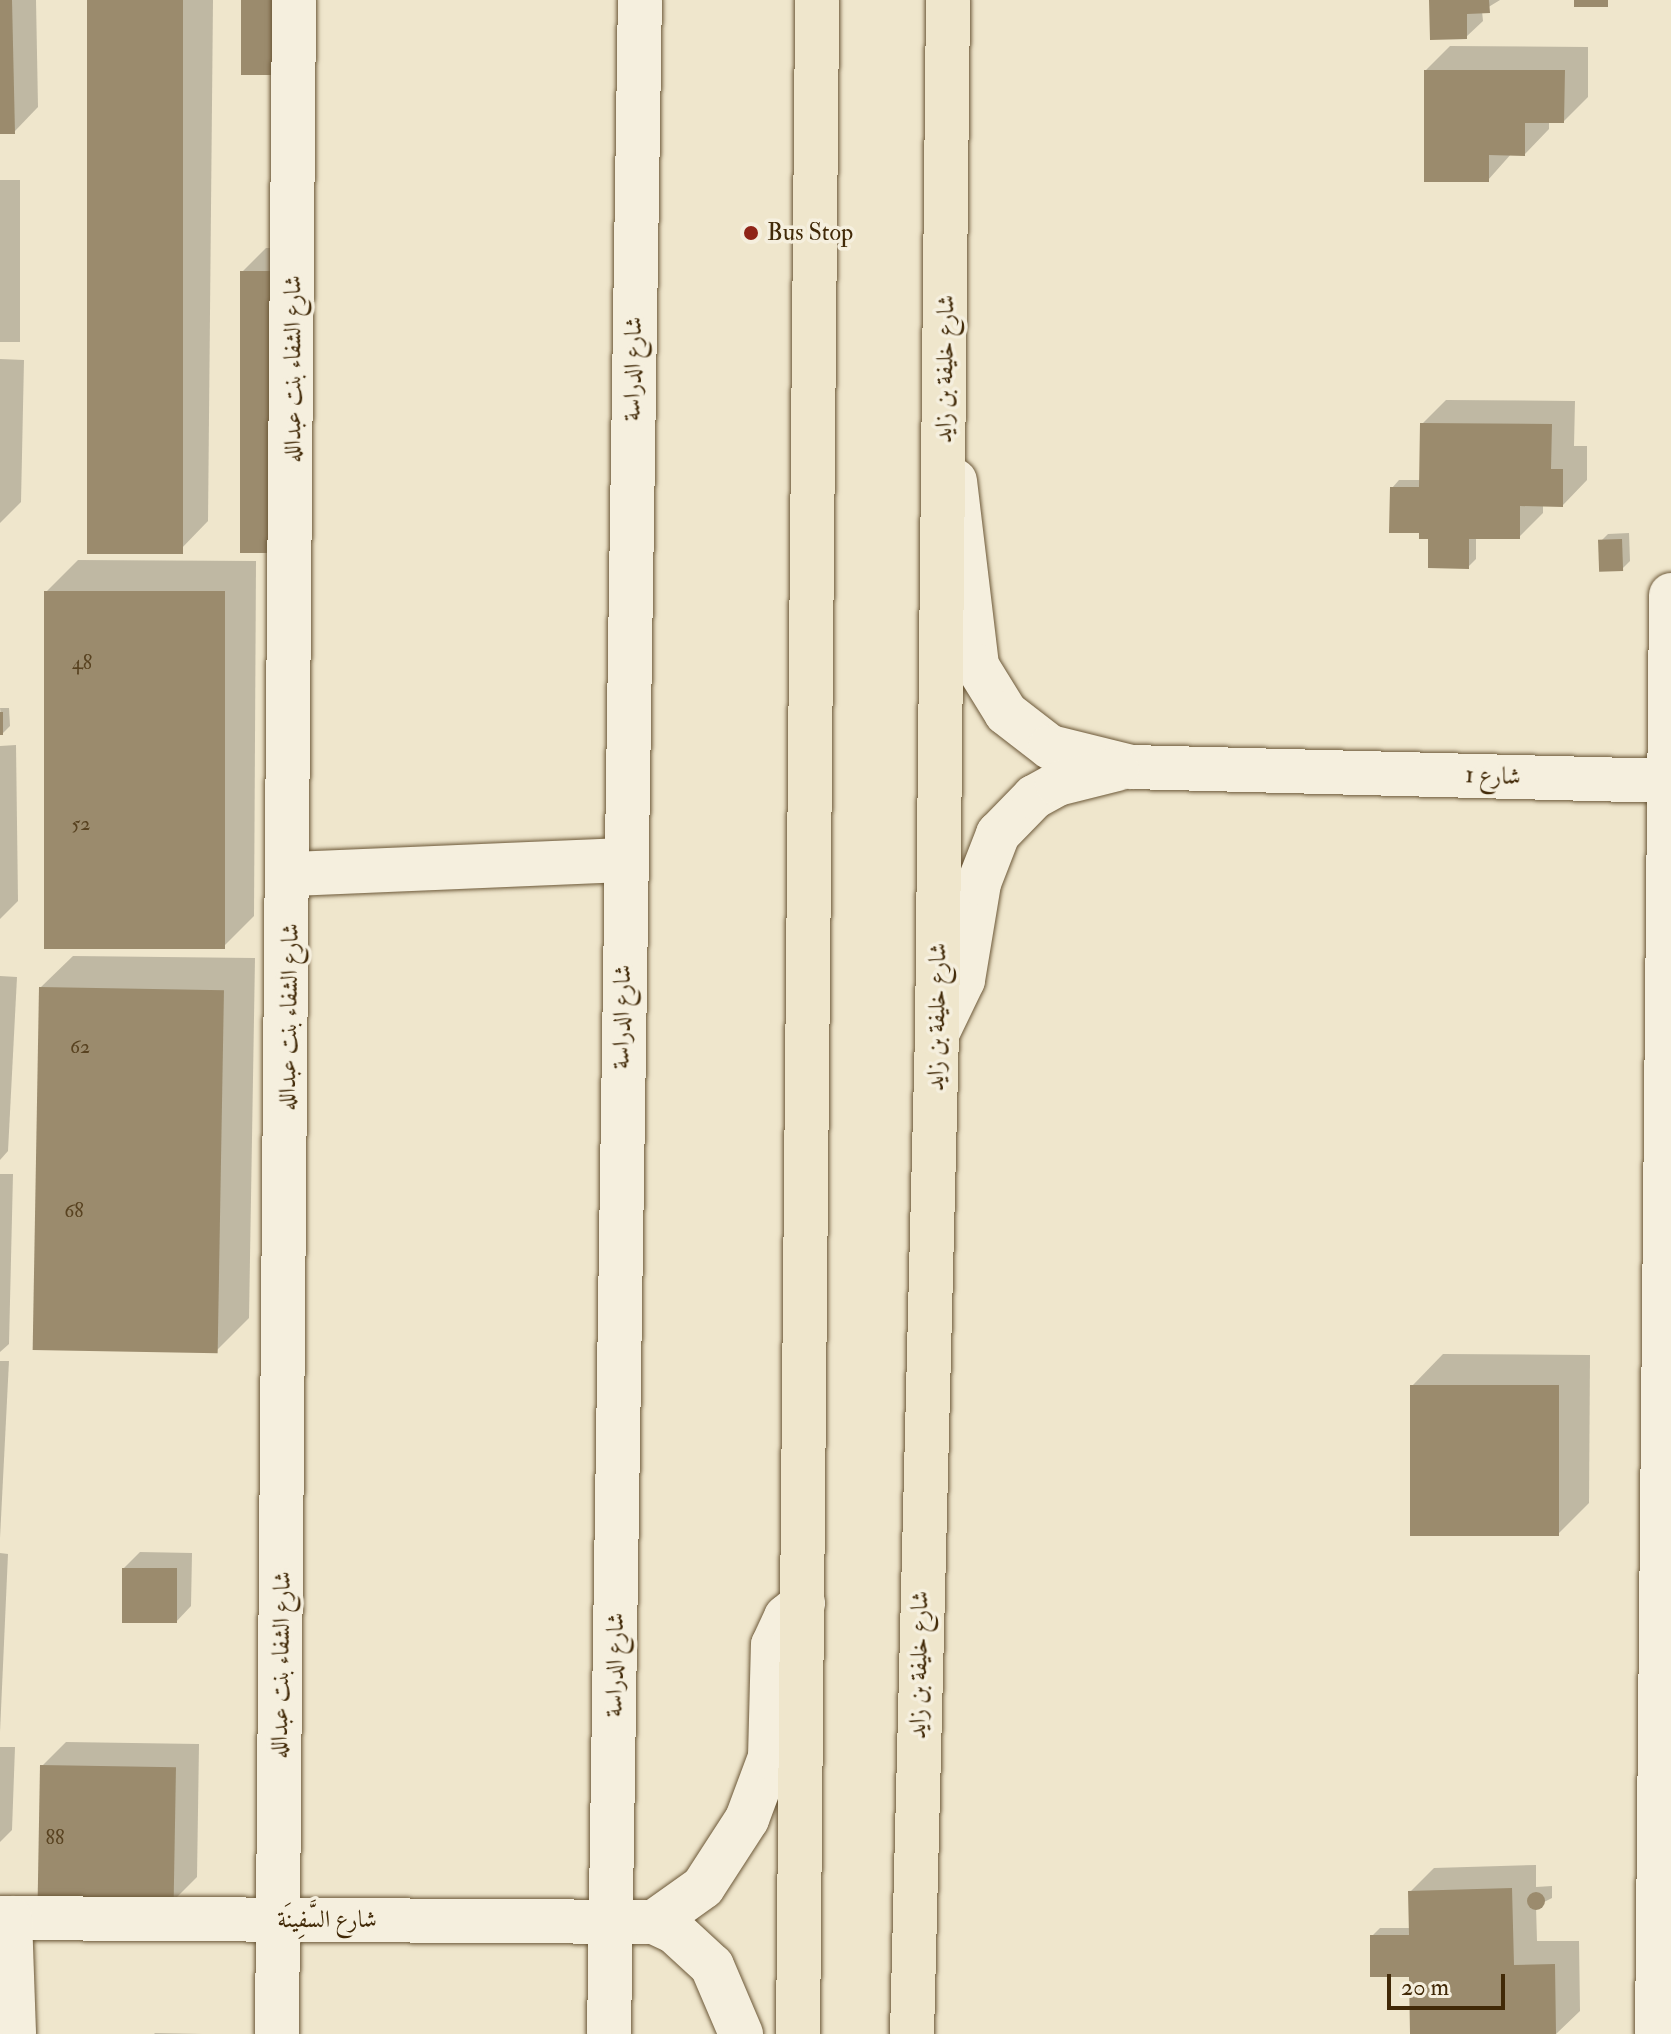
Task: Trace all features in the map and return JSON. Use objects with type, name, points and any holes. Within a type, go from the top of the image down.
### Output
[{"type":"highway","points":[[798,2034],[817,0]]},
{"type":"highway","name":"شارع خليفة بن زايد","points":[[912,2034],[937,1034],[948,0]]},
{"type":"street","name":"شارع الشفاء بنت عبدالله","points":[[277,2034],[291,874],[294,0]]},
{"type":"street","name":"شارع الدراسة","points":[[609,2034],[633,1922],[626,860],[640,0]]},
{"type":"street","name":"شارع 1","points":[[944,444],[963,519],[977,666],[989,691],[1026,733],[1050,747],[1131,767],[1670,781]]},
{"type":"street","points":[[1657,2034],[1667,1314],[1671,595]]},
{"type":"street","name":"شارع 1","points":[[937,1034],[963,980],[979,883],[998,834],[1034,797],[1057,784],[1131,767]]},
{"type":"street","points":[[291,874],[626,860]]},
{"type":"street","points":[[633,1922],[703,1887],[752,1807],[770,1757],[773,1645],[786,1617],[803,1603]]},
{"type":"street","points":[[5,1918],[14,2034]]},
{"type":"street","name":"شارع السَّفِينَة","points":[[5,1918],[633,1922]]},
{"type":"street","points":[[633,1922],[675,1932],[712,1966],[741,2034]]},
{"type":"building","points":[[0,0],[12,0],[15,134],[0,134]]},
{"type":"building","points":[[87,0],[183,0],[183,554],[87,554]]},
{"type":"building","points":[[241,0],[275,0],[275,75],[241,75]]},
{"type":"building","points":[[1429,0],[1489,0],[1490,13],[1467,14],[1467,39],[1430,40]]},
{"type":"building","points":[[1574,0],[1608,0],[1608,7],[1574,7]]},
{"type":"building","points":[[1424,70],[1565,70],[1564,123],[1525,123],[1525,156],[1489,155],[1489,182],[1424,182]]},
{"type":"building","points":[[240,271],[275,271],[275,553],[240,553]]},
{"type":"building","points":[[1420,423],[1552,424],[1551,469],[1563,469],[1563,507],[1520,506],[1520,539],[1469,539],[1469,569],[1428,568],[1428,539],[1419,539],[1419,533],[1389,533],[1390,487],[1419,487]]},
{"type":"building","points":[[1622,539],[1623,571],[1599,572],[1598,540]]},
{"type":"building","points":[[44,591],[225,591],[225,949],[44,949]]},
{"type":"building","points":[[0,712],[3,712],[3,735],[0,735]]},
{"type":"building","points":[[39,987],[224,990],[218,1353],[33,1350]]},
{"type":"building","points":[[1410,1385],[1559,1385],[1559,1536],[1410,1536]]},
{"type":"building","points":[[122,1568],[177,1568],[177,1623],[122,1623]]},
{"type":"building","points":[[40,1765],[176,1767],[174,1902],[38,1900]]},
{"type":"building","points":[[1512,1888],[1514,1965],[1555,1964],[1556,2034],[1410,2034],[1409,1977],[1370,1977],[1370,1935],[1409,1935],[1408,1891]]},
{"type":"building","points":[[1536,1892],[1545,1901],[1536,1910],[1527,1901]]},
{"type":"place","name":"Bus Stop","points":[[751,233]]}]
